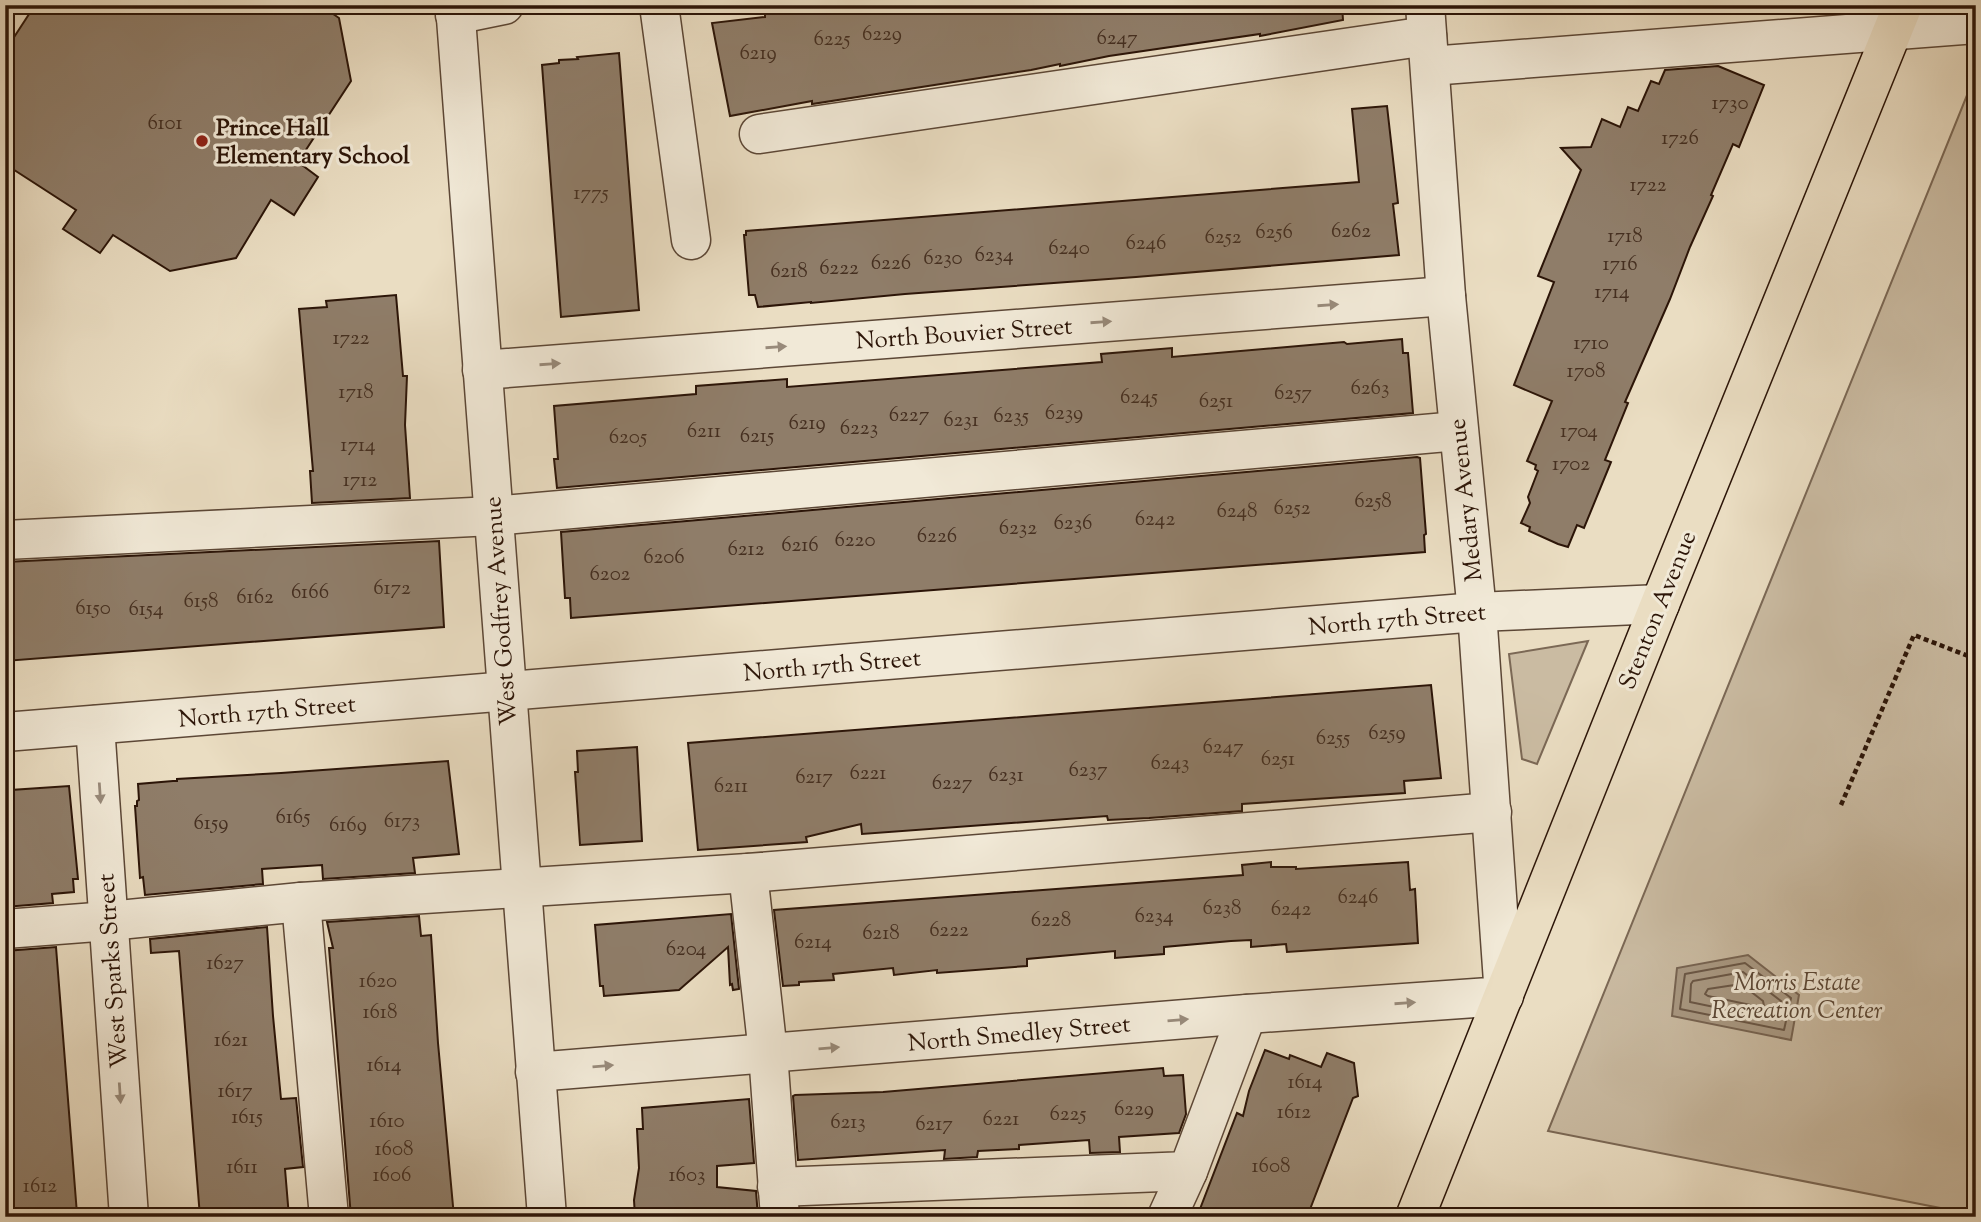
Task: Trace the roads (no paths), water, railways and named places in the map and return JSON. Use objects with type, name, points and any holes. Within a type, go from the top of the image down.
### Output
[{"type":"main road","name":"Stenton Avenue","points":[[1415,1217],[1898,18]]},
{"type":"street","points":[[455,10],[504,5]]},
{"type":"street","points":[[659,5],[691,240]]},
{"type":"street","name":"West Godfrey Avenue","points":[[455,10],[547,1217]]},
{"type":"street","points":[[758,134],[1427,36],[1898,18],[1976,24]]},
{"type":"street","name":"Medary Avenue","points":[[1427,36],[1446,296],[1477,612],[1504,996]]},
{"type":"street","name":"North Bouvier Street","points":[[482,370],[1446,296]]},
{"type":"street","points":[[5,540],[493,516],[1458,431]]},
{"type":"street","name":"North 17th Street","points":[[5,732],[1477,612],[1660,604]]},
{"type":"street","name":"West Sparks Street","points":[[95,725],[129,1217]]},
{"type":"street","points":[[5,929],[301,902],[748,873],[1492,812]]},
{"type":"street","points":[[748,873],[768,1053],[779,1202],[1188,1171]]},
{"type":"street","points":[[301,902],[329,1217]]},
{"type":"street","name":"North Smedley Street","points":[[534,1072],[1247,1014],[1504,996]]},
{"type":"street","points":[[1167,1217],[1188,1171],[1247,1014]]},
{"type":"water","points":[[1748,955],[1799,995],[1791,1040],[1672,1016],[1677,968]]},
{"type":"place","name":"Prince Hall Elementary School","points":[[202,141]]},
{"type":"park label","name":"Morris Estate Recreation Center","points":[[1797,996]]}]
